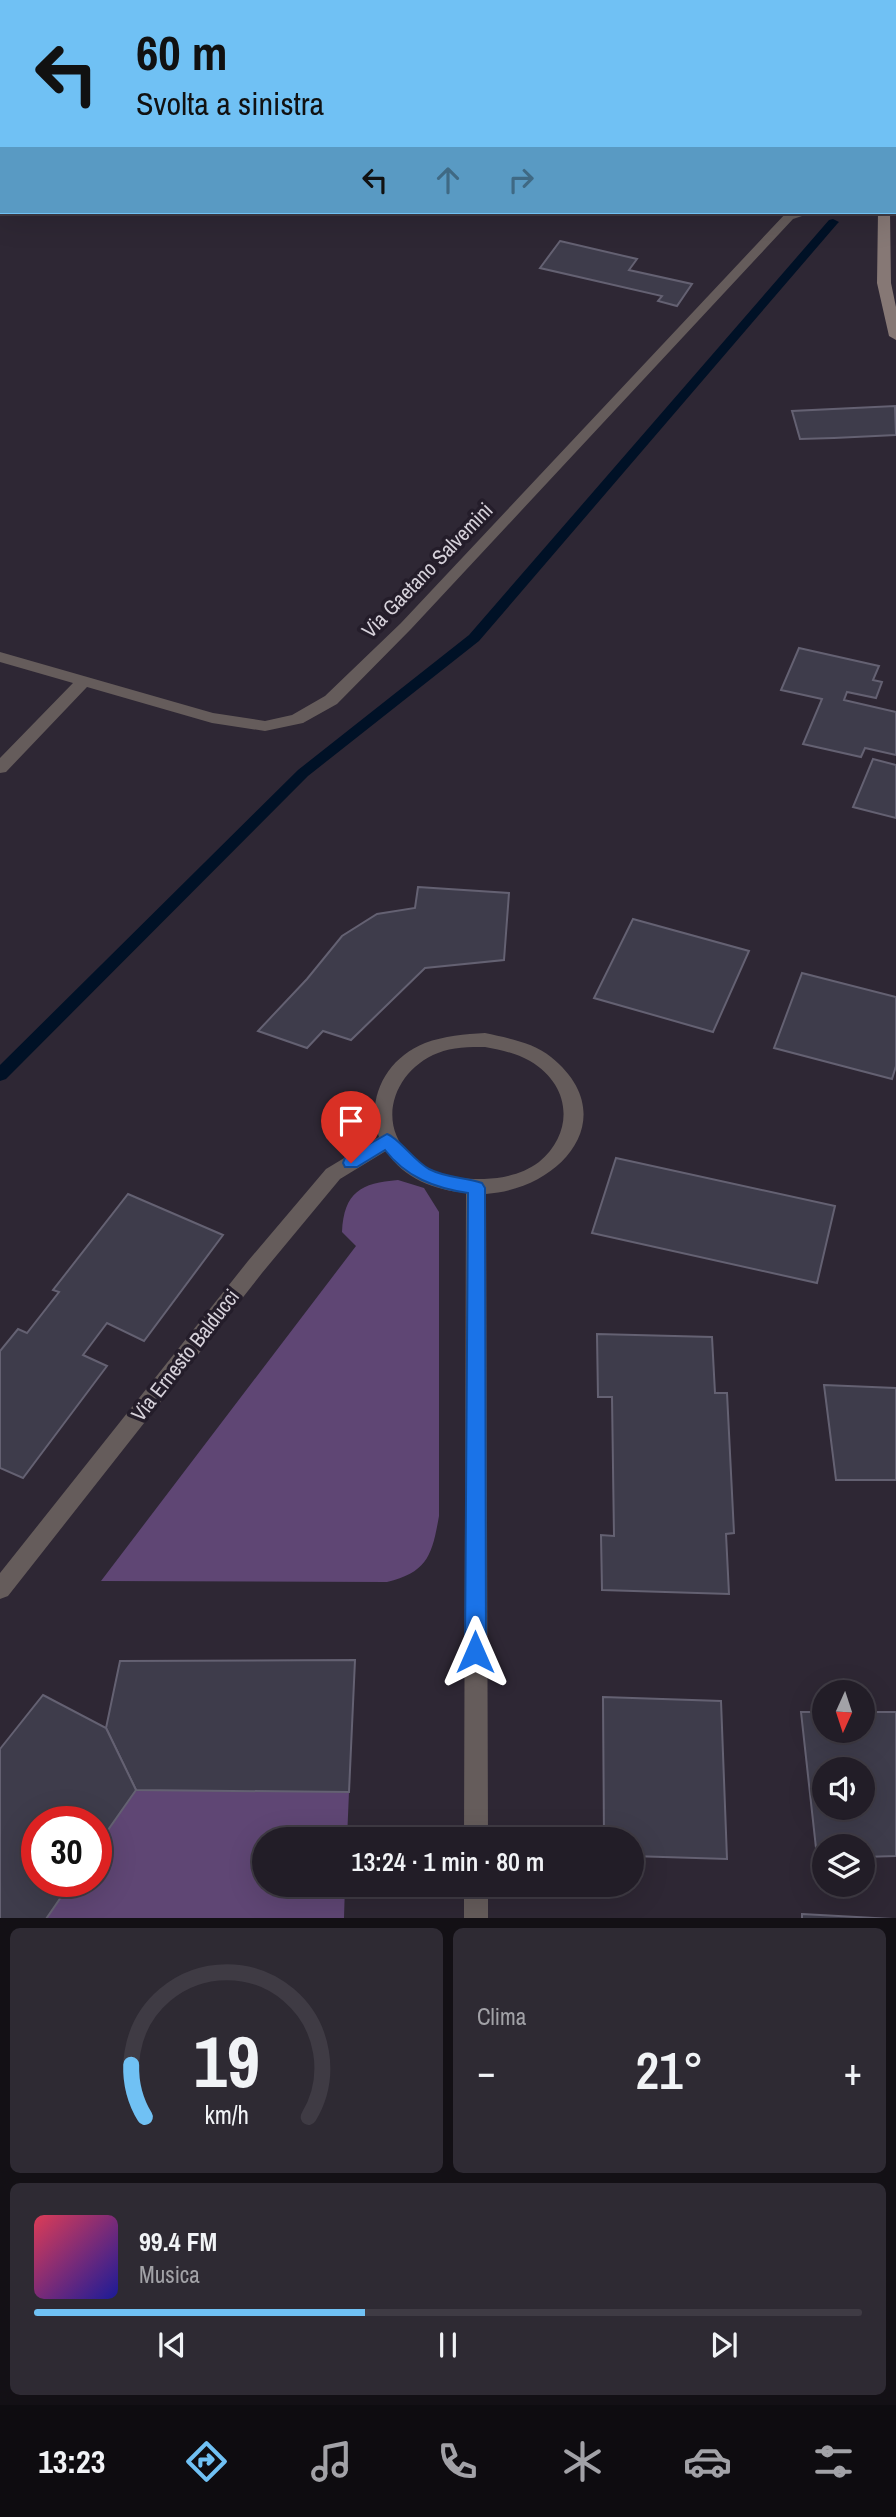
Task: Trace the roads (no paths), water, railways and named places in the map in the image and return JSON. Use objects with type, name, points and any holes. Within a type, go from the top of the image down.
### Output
[{"type":"main road","points":[[884,214],[884,283],[896,336]]},
{"type":"street","name":"Via Gaetano Salvemini","points":[[0,657],[212,718],[265,726],[297,719],[331,699],[406,626],[758,246],[791,214]]},
{"type":"street","points":[[0,768],[84,681]]},
{"type":"street","points":[[485,1040],[516,1046],[543,1060],[564,1080],[574,1103],[573,1128],[561,1152],[539,1171],[510,1183],[476,1188],[448,1184],[423,1174],[402,1159],[387,1140],[381,1116],[385,1091],[400,1069],[423,1052],[453,1042],[485,1040]]},
{"type":"street","name":"Via Ernesto Balducci","points":[[0,1589],[255,1267],[333,1174],[387,1140]]},
{"type":"street","points":[[476,1188],[476,1827]]},
{"type":"street","points":[[476,1897],[476,1918]]},
{"type":"waterway","points":[[0,1075],[303,773],[474,638],[833,222]]}]
